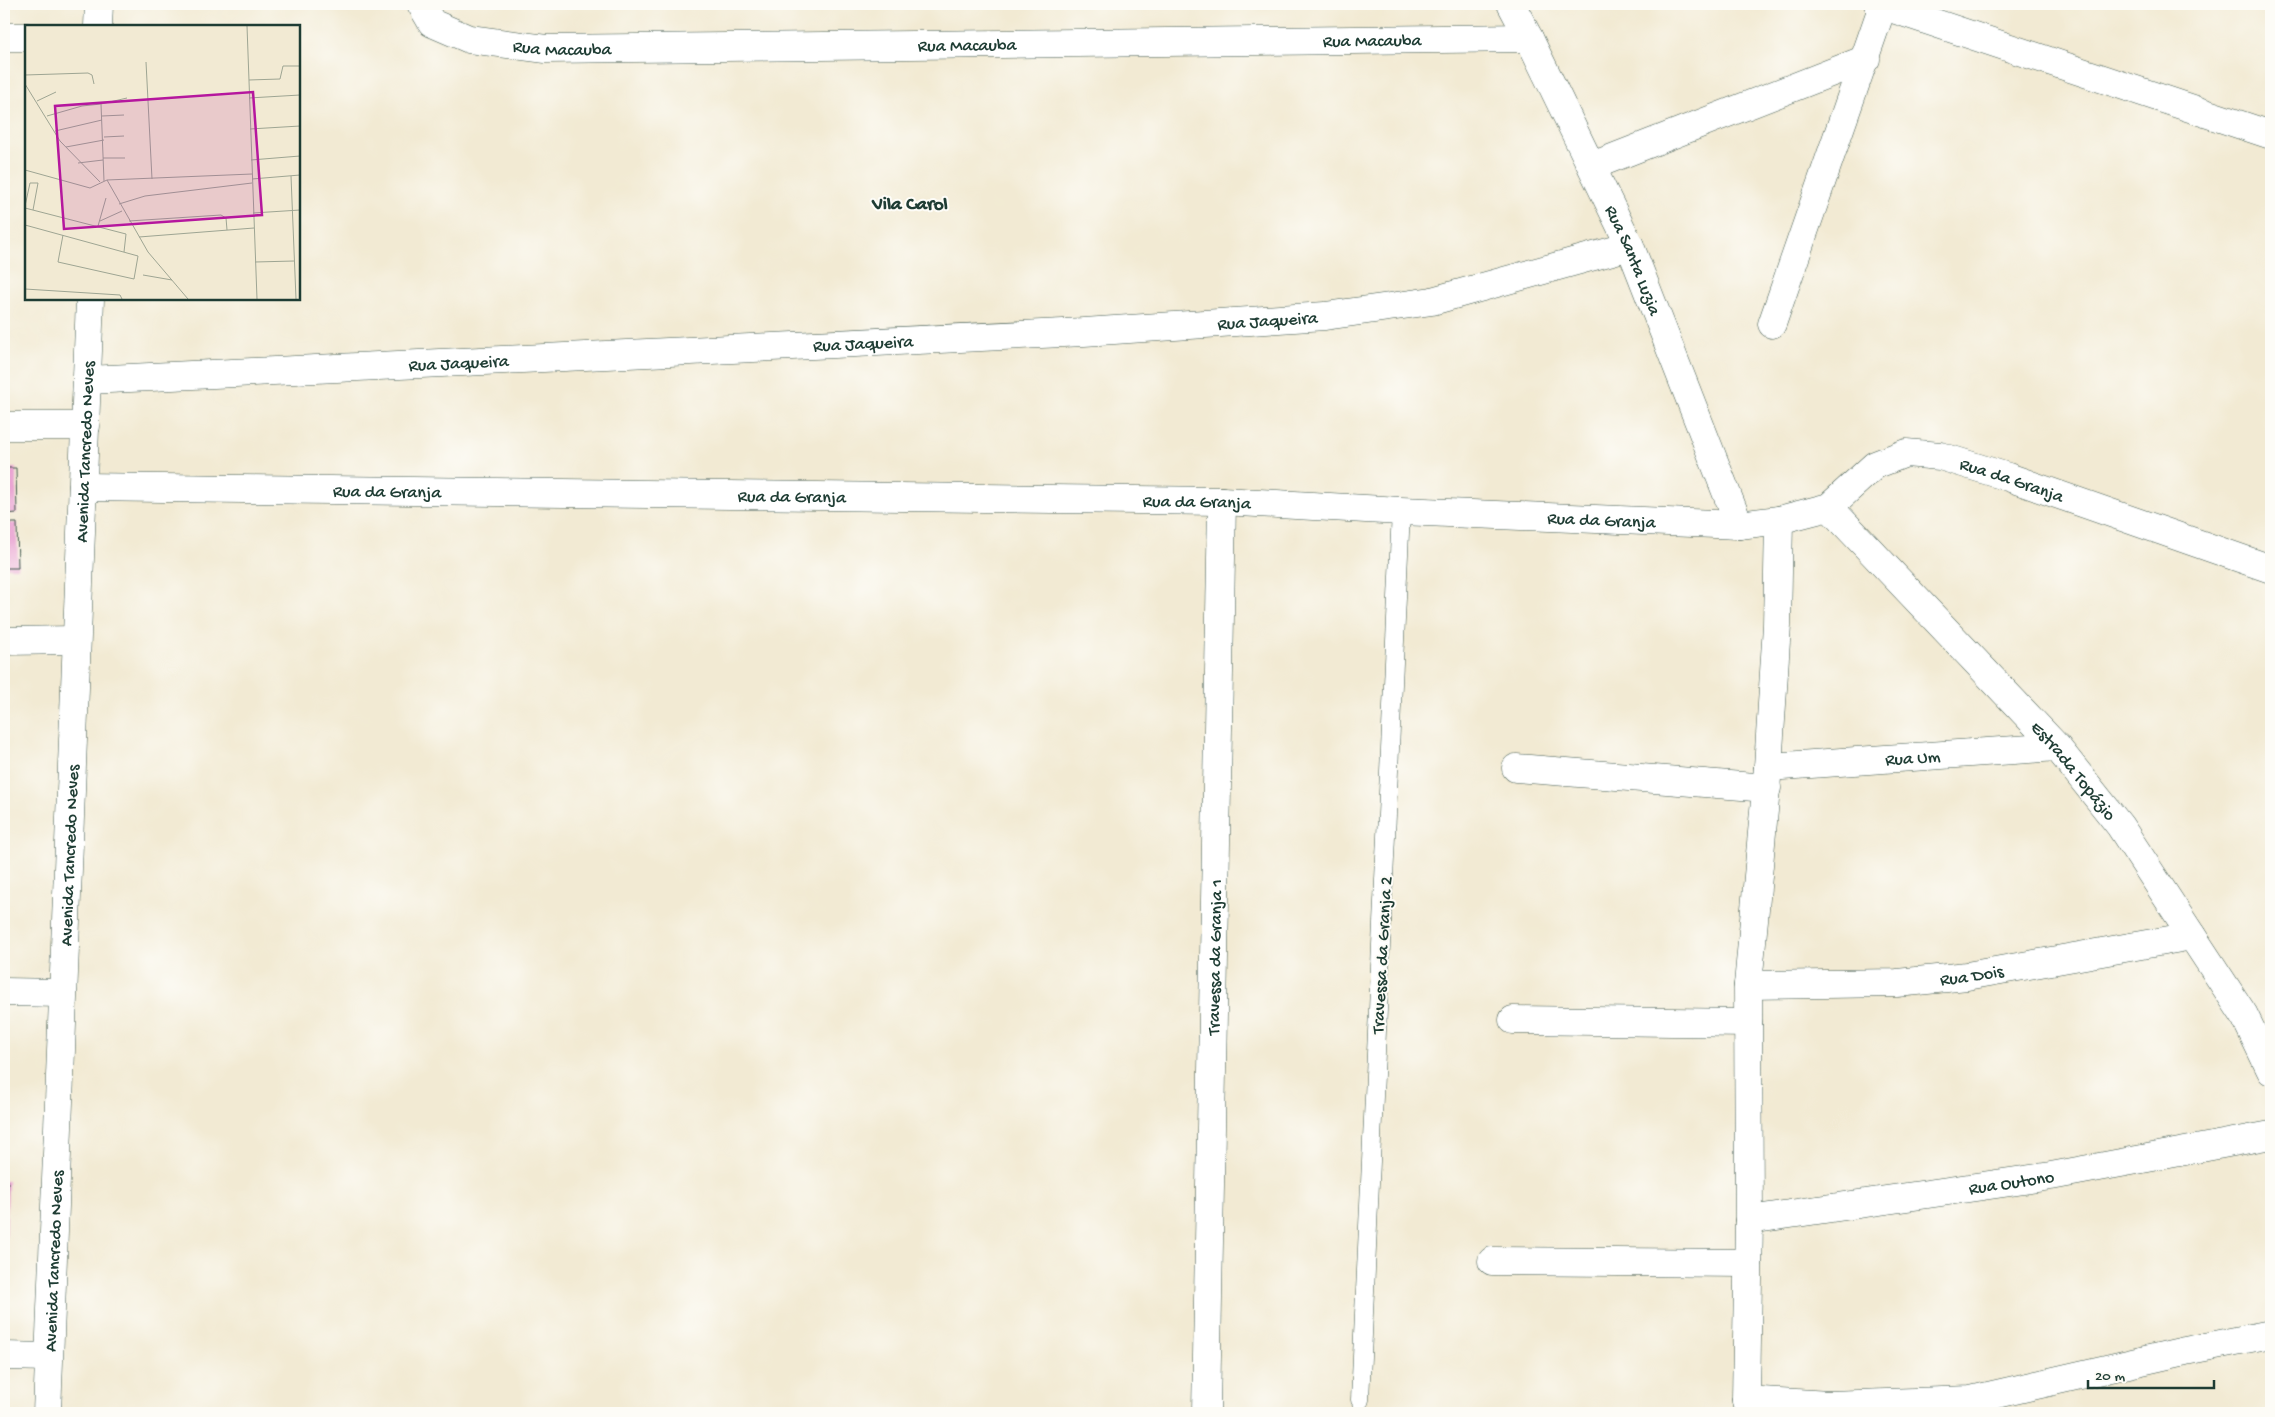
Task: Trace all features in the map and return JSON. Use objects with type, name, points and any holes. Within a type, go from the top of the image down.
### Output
[{"type":"street","points":[[98,25],[99,4]]},
{"type":"street","name":"Rua Macauba","points":[[421,4],[432,23],[469,39],[546,49],[1530,38]]},
{"type":"street","name":"Rua Santa Luzia","points":[[1511,4],[1530,38],[1630,246],[1739,525]]},
{"type":"street","points":[[1772,324],[1866,59],[1881,5],[2271,135]]},
{"type":"street","points":[[4,37],[25,37]]},
{"type":"street","points":[[1592,166],[1866,59]]},
{"type":"street","name":"Rua Jaqueira","points":[[88,380],[1084,332],[1325,316],[1432,301],[1630,246]]},
{"type":"street","name":"Avenida Tancredo Neves","points":[[47,1413],[90,300]]},
{"type":"street","points":[[4,426],[86,426]]},
{"type":"street","name":"Rua da Granja","points":[[83,487],[1222,500],[1402,511],[1739,525],[1778,520],[1829,507],[1874,465],[1906,453],[1940,456],[2008,477],[2271,569]]},
{"type":"street","name":"Travessa da Granja 1","points":[[1206,1413],[1222,500]]},
{"type":"street","name":"Estrada Topázio","points":[[1829,507],[2057,747],[2120,826],[2244,1015],[2271,1071]]},
{"type":"street","points":[[1778,520],[1778,625],[1768,777],[1748,985],[1748,1263],[1737,1407],[1971,1400],[2185,1351],[2271,1334]]},
{"type":"street","points":[[4,641],[76,640]]},
{"type":"street","name":"Rua Um","points":[[1516,768],[1768,777],[2057,747]]},
{"type":"street","name":"Rua Dois","points":[[1748,985],[1897,983],[1967,976],[2192,936]]},
{"type":"street","points":[[4,992],[62,993]]},
{"type":"street","points":[[1513,1020],[1748,1023]]},
{"type":"street","name":"Rua Outono","points":[[1749,1220],[2051,1176],[2271,1135]]},
{"type":"street","points":[[1492,1261],[1748,1263]]},
{"type":"street","points":[[4,1356],[48,1357]]},
{"type":"lane","name":"Travessa da Granja 2","points":[[1360,1400],[1402,511]]},
{"type":"building","points":[[4,468],[16,468],[17,513],[4,514]]},
{"type":"building","points":[[4,523],[17,523],[18,568],[4,568]]},
{"type":"building","points":[[4,1181],[8,1181],[6,1246],[4,1246]]},
{"type":"district","name":"Vila Carol","points":[[910,202]]}]
